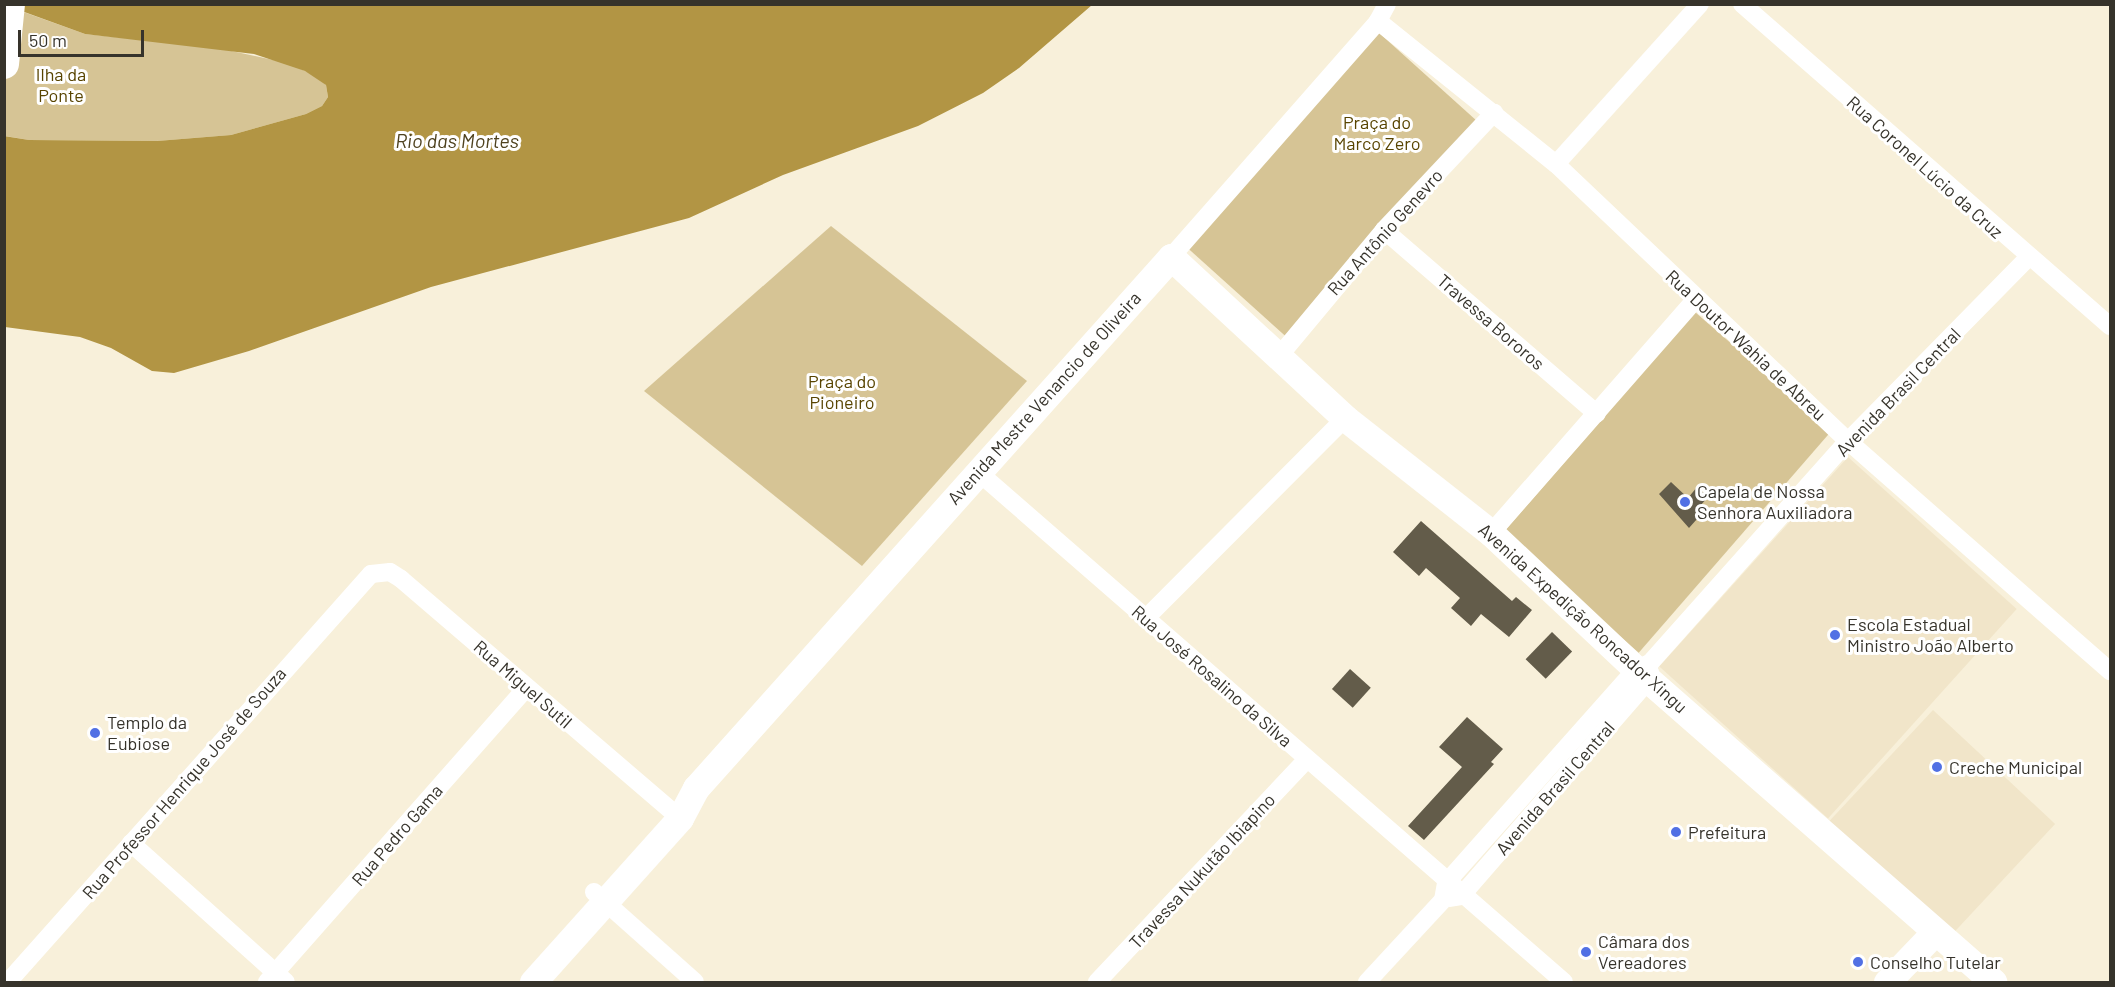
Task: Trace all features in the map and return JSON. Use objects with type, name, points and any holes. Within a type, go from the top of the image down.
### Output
[{"type":"main road","points":[[4,64],[10,4]]},
{"type":"street","name":"Avenida Mestre Venancio de Oliveira","points":[[512,982],[599,897],[977,471],[1171,257],[1378,21],[1387,4]]},
{"type":"street","points":[[1556,164],[1700,4]]},
{"type":"street","name":"Rua Coronel Lúcio da Cruz","points":[[1742,4],[2028,258],[2110,326]]},
{"type":"street","name":"Rua Doutor Wahia de Abreu","points":[[1378,21],[1556,164],[1848,441],[2110,671]]},
{"type":"street","name":"Rua Antônio Genevro","points":[[1280,355],[1384,230],[1494,113]]},
{"type":"street","name":"Travessa Bororos","points":[[1384,230],[1597,414]]},
{"type":"street","name":"Avenida Expedição Roncador Xingu","points":[[1171,257],[1280,355],[1345,418],[1491,533],[1993,982]]},
{"type":"street","name":"Avenida Brasil Central","points":[[1367,982],[1444,891],[1645,671],[1848,441],[2028,258]]},
{"type":"street","points":[[1491,533],[1696,299]]},
{"type":"street","points":[[1147,617],[1345,418]]},
{"type":"street","name":"Rua José Rosalino da Silva","points":[[977,471],[1307,759],[1444,891]]},
{"type":"street","name":"Rua Miguel Sutil","points":[[361,583],[380,572],[401,579],[674,813]]},
{"type":"street","name":"Rua Professor Henrique José de Souza","points":[[8,982],[361,583]]},
{"type":"street","name":"Avenida Brasil Central","points":[[1461,896],[1645,671]]},
{"type":"street","name":"Rua Pedro Gama","points":[[276,980],[526,688]]},
{"type":"street","name":"Travessa Nukutão Ibiapino","points":[[1097,982],[1307,759]]},
{"type":"street","points":[[131,843],[276,980]]},
{"type":"street","points":[[1444,891],[1461,896],[1564,982]]},
{"type":"street","name":"Avenida Mestre Venancio de Oliveira","points":[[533,982],[599,897]]},
{"type":"street","points":[[599,897],[695,982]]},
{"type":"street","points":[[1887,982],[1935,932]]},
{"type":"shaded area","name":"Escola Estadual Ministro João Alberto","points":[[1848,457],[2017,609],[1828,818],[1659,667]]},
{"type":"shaded area","name":"Creche Municipal","points":[[1933,710],[2055,824],[1949,938],[1827,824]]},
{"type":"green space","name":"Ilha da Ponte","points":[[4,5],[85,34],[213,47],[287,63],[319,77],[326,85],[328,97],[322,106],[306,114],[231,135],[157,141],[29,140],[5,136]]},
{"type":"green space","name":"Praça do Marco Zero","points":[[1377,31],[1478,122],[1285,336],[1184,245]]},
{"type":"green space","name":"Praça do Pioneiro","points":[[831,226],[1027,381],[862,566],[644,391]]},
{"type":"green space","points":[[1695,312],[1832,431],[1639,653],[1502,534]]},
{"type":"water","name":"Rio das Mortes","points":[[5,5],[1092,5],[1019,68],[983,93],[918,126],[783,175],[689,218],[431,287],[249,351],[174,373],[152,371],[111,348],[80,337],[5,327],[4,136],[29,140],[157,141],[231,135],[306,114],[322,106],[328,97],[326,85],[305,71],[254,54],[85,34]]},
{"type":"building","name":"Capela de Nossa Senhora Auxiliadora","points":[[1671,482],[1688,498],[1697,487],[1708,497],[1700,506],[1705,510],[1689,528],[1659,494]]},
{"type":"building","points":[[1421,521],[1512,601],[1516,597],[1532,610],[1509,637],[1481,614],[1471,626],[1451,608],[1460,598],[1426,568],[1419,576],[1393,552]]},
{"type":"building","points":[[1552,632],[1572,651],[1546,679],[1526,659]]},
{"type":"building","points":[[1350,669],[1371,688],[1353,708],[1332,689]]},
{"type":"building","points":[[1467,717],[1503,749],[1491,762],[1494,764],[1424,840],[1408,826],[1462,767],[1439,747]]},
{"type":"place","name":"Capela de Nossa Senhora Auxiliadora","points":[[1685,502]]},
{"type":"place","name":"Escola Estadual Ministro João Alberto","points":[[1835,635]]},
{"type":"place","name":"Templo da Eubiose","points":[[95,733]]},
{"type":"place","name":"Creche Municipal","points":[[1937,767]]},
{"type":"place","name":"Prefeitura","points":[[1676,832]]},
{"type":"place","name":"Câmara dos Vereadores","points":[[1586,952]]},
{"type":"place","name":"Conselho Tutelar","points":[[1858,962]]}]
